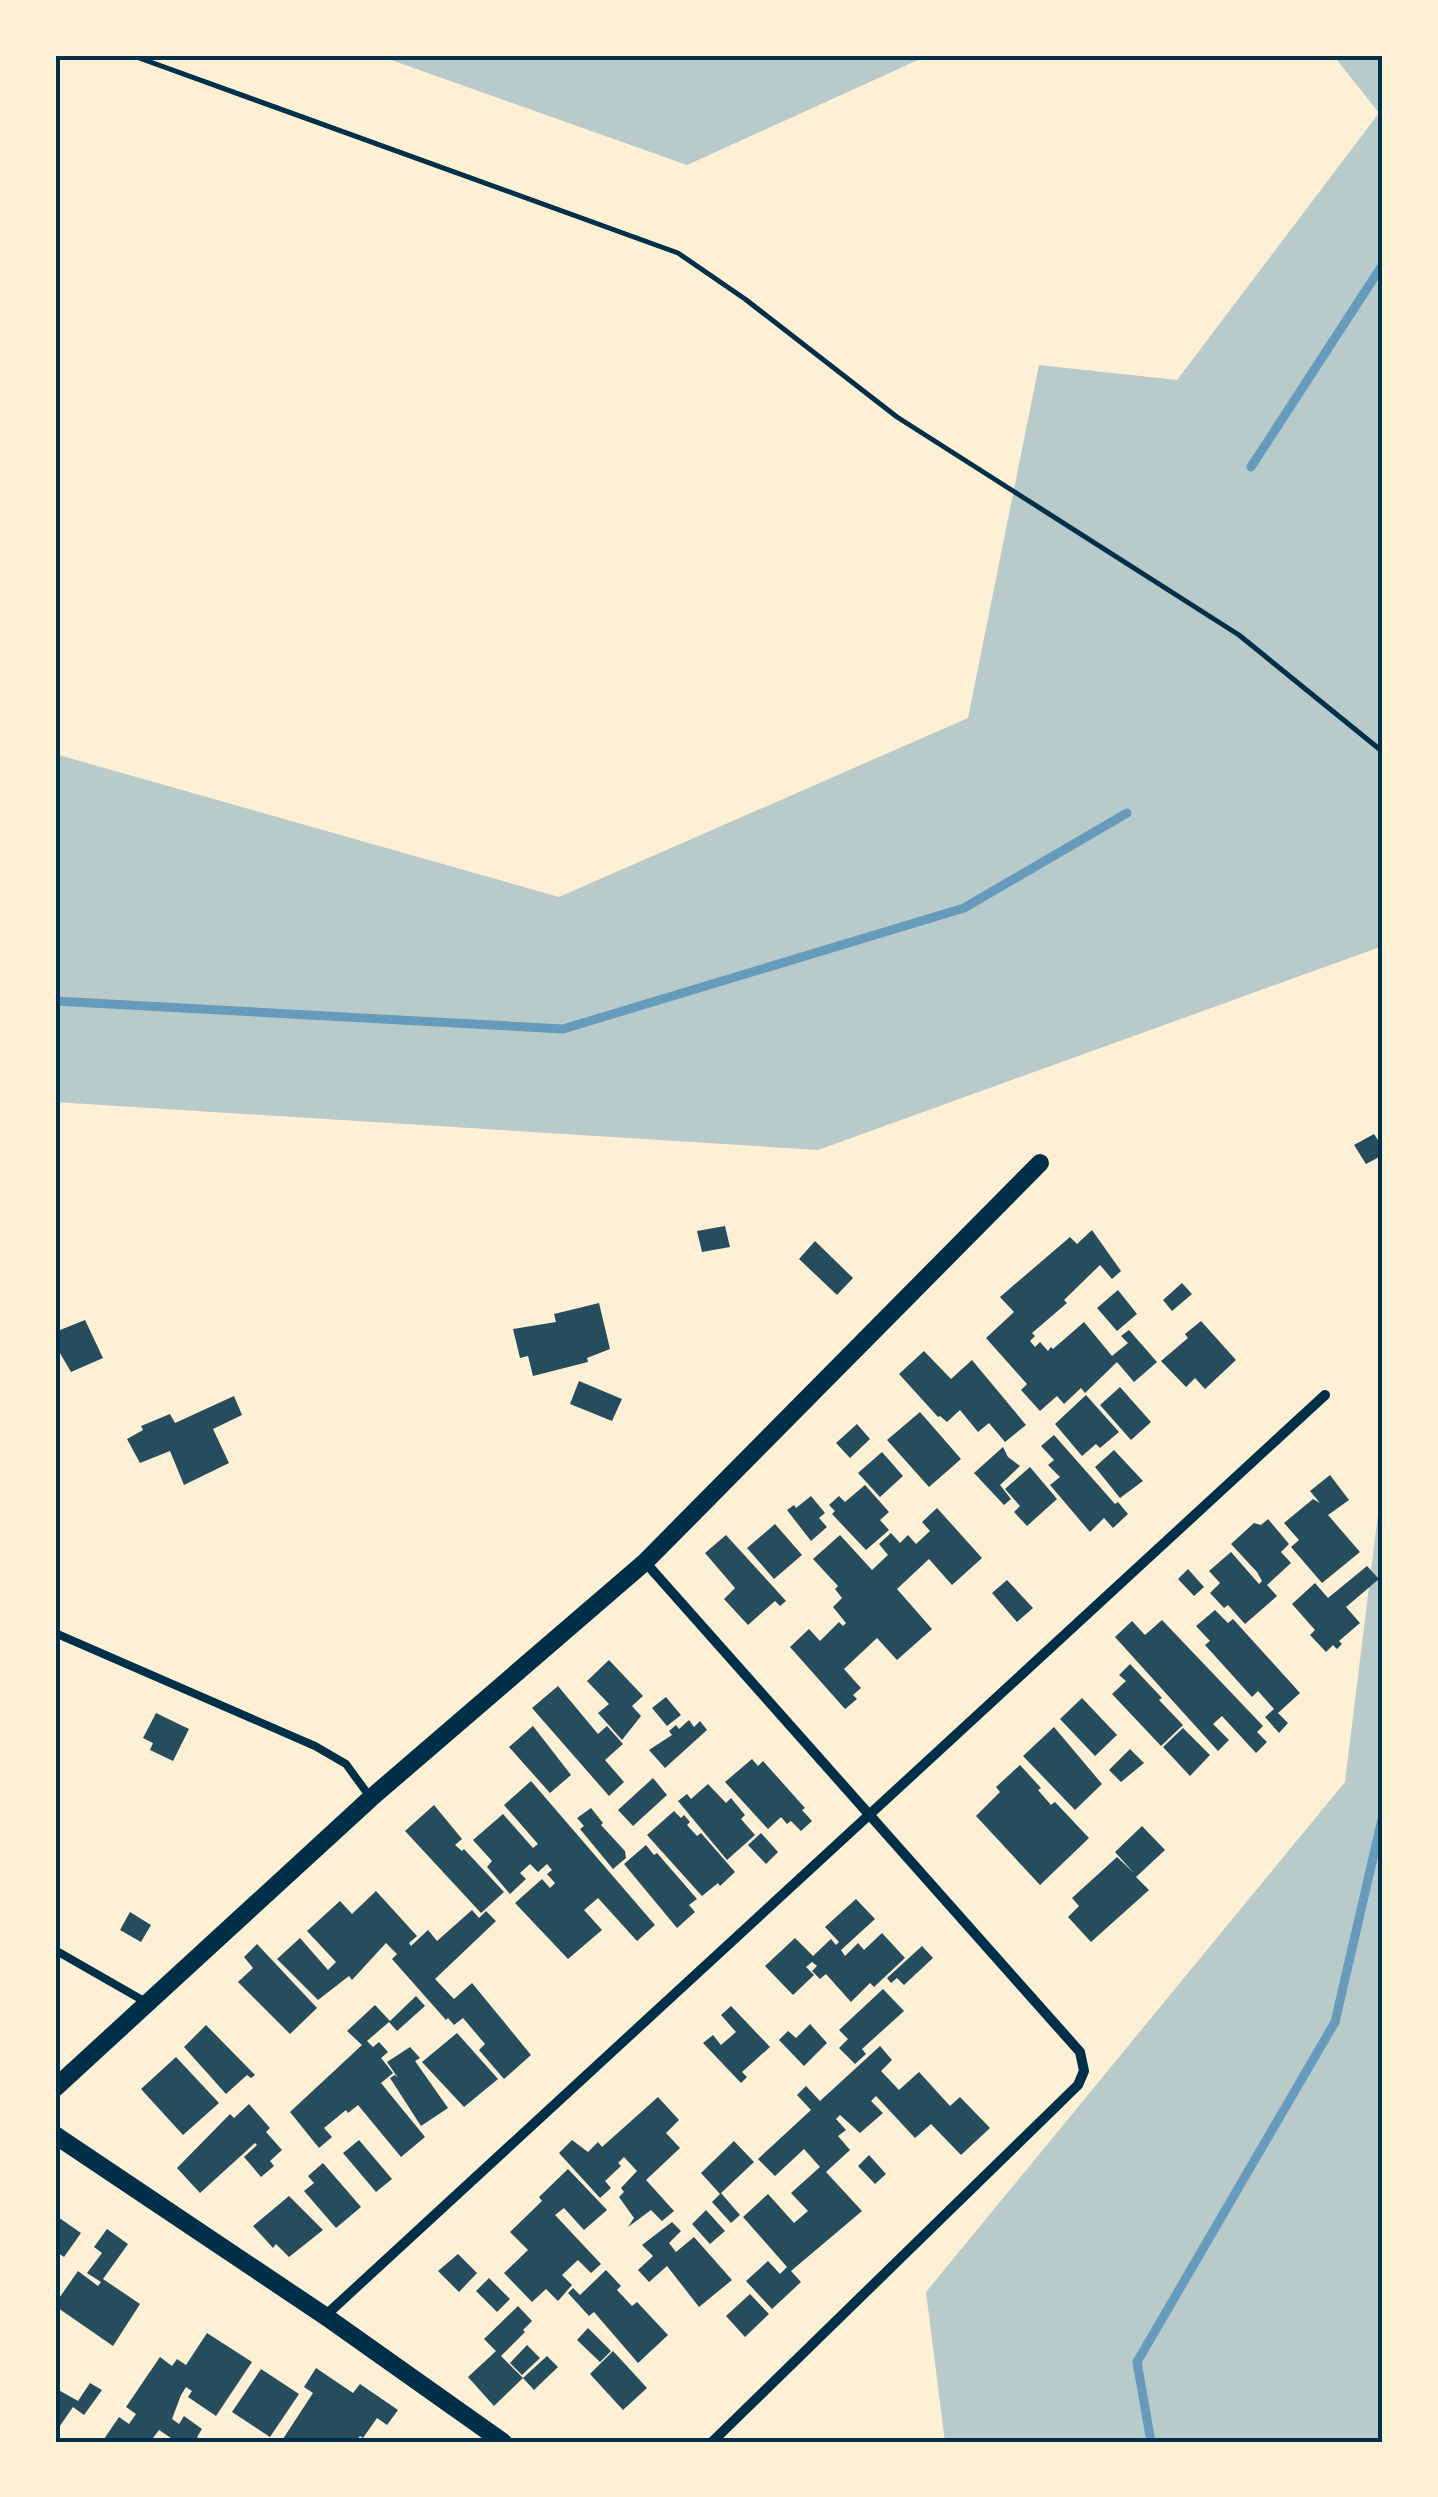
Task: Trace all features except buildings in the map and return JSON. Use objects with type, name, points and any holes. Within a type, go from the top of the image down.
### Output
[{"type":"street","points":[[55,2088],[371,1798],[645,1562],[1040,1163]]},
{"type":"street","points":[[326,2316],[1325,1395]]},
{"type":"street","points":[[645,1562],[1080,2052],[1084,2072],[1078,2085],[712,2442]]},
{"type":"street","points":[[55,2136],[326,2316],[502,2442]]},
{"type":"lane","points":[[55,1633],[315,1746],[346,1764],[371,1798]]},
{"type":"lane","points":[[55,1950],[148,2004]]},
{"type":"path","points":[[131,55],[678,253],[745,298],[897,416],[1239,635],[1383,752]]},
{"type":"shaded area","points":[[377,55],[929,55],[687,165]]},
{"type":"shaded area","points":[[1333,55],[1383,55],[1383,946],[818,1150],[55,1102],[55,754],[559,897],[968,718],[1039,365],[1177,380],[1379,113]]},
{"type":"shaded area","points":[[1383,1473],[1383,2442],[945,2442],[926,2292],[1345,1782]]},
{"type":"waterway","points":[[1251,467],[1383,264]]},
{"type":"waterway","points":[[55,1001],[563,1029],[964,908],[1127,813]]},
{"type":"waterway","points":[[1151,2442],[1137,2362],[1335,2022],[1383,1815]]}]
